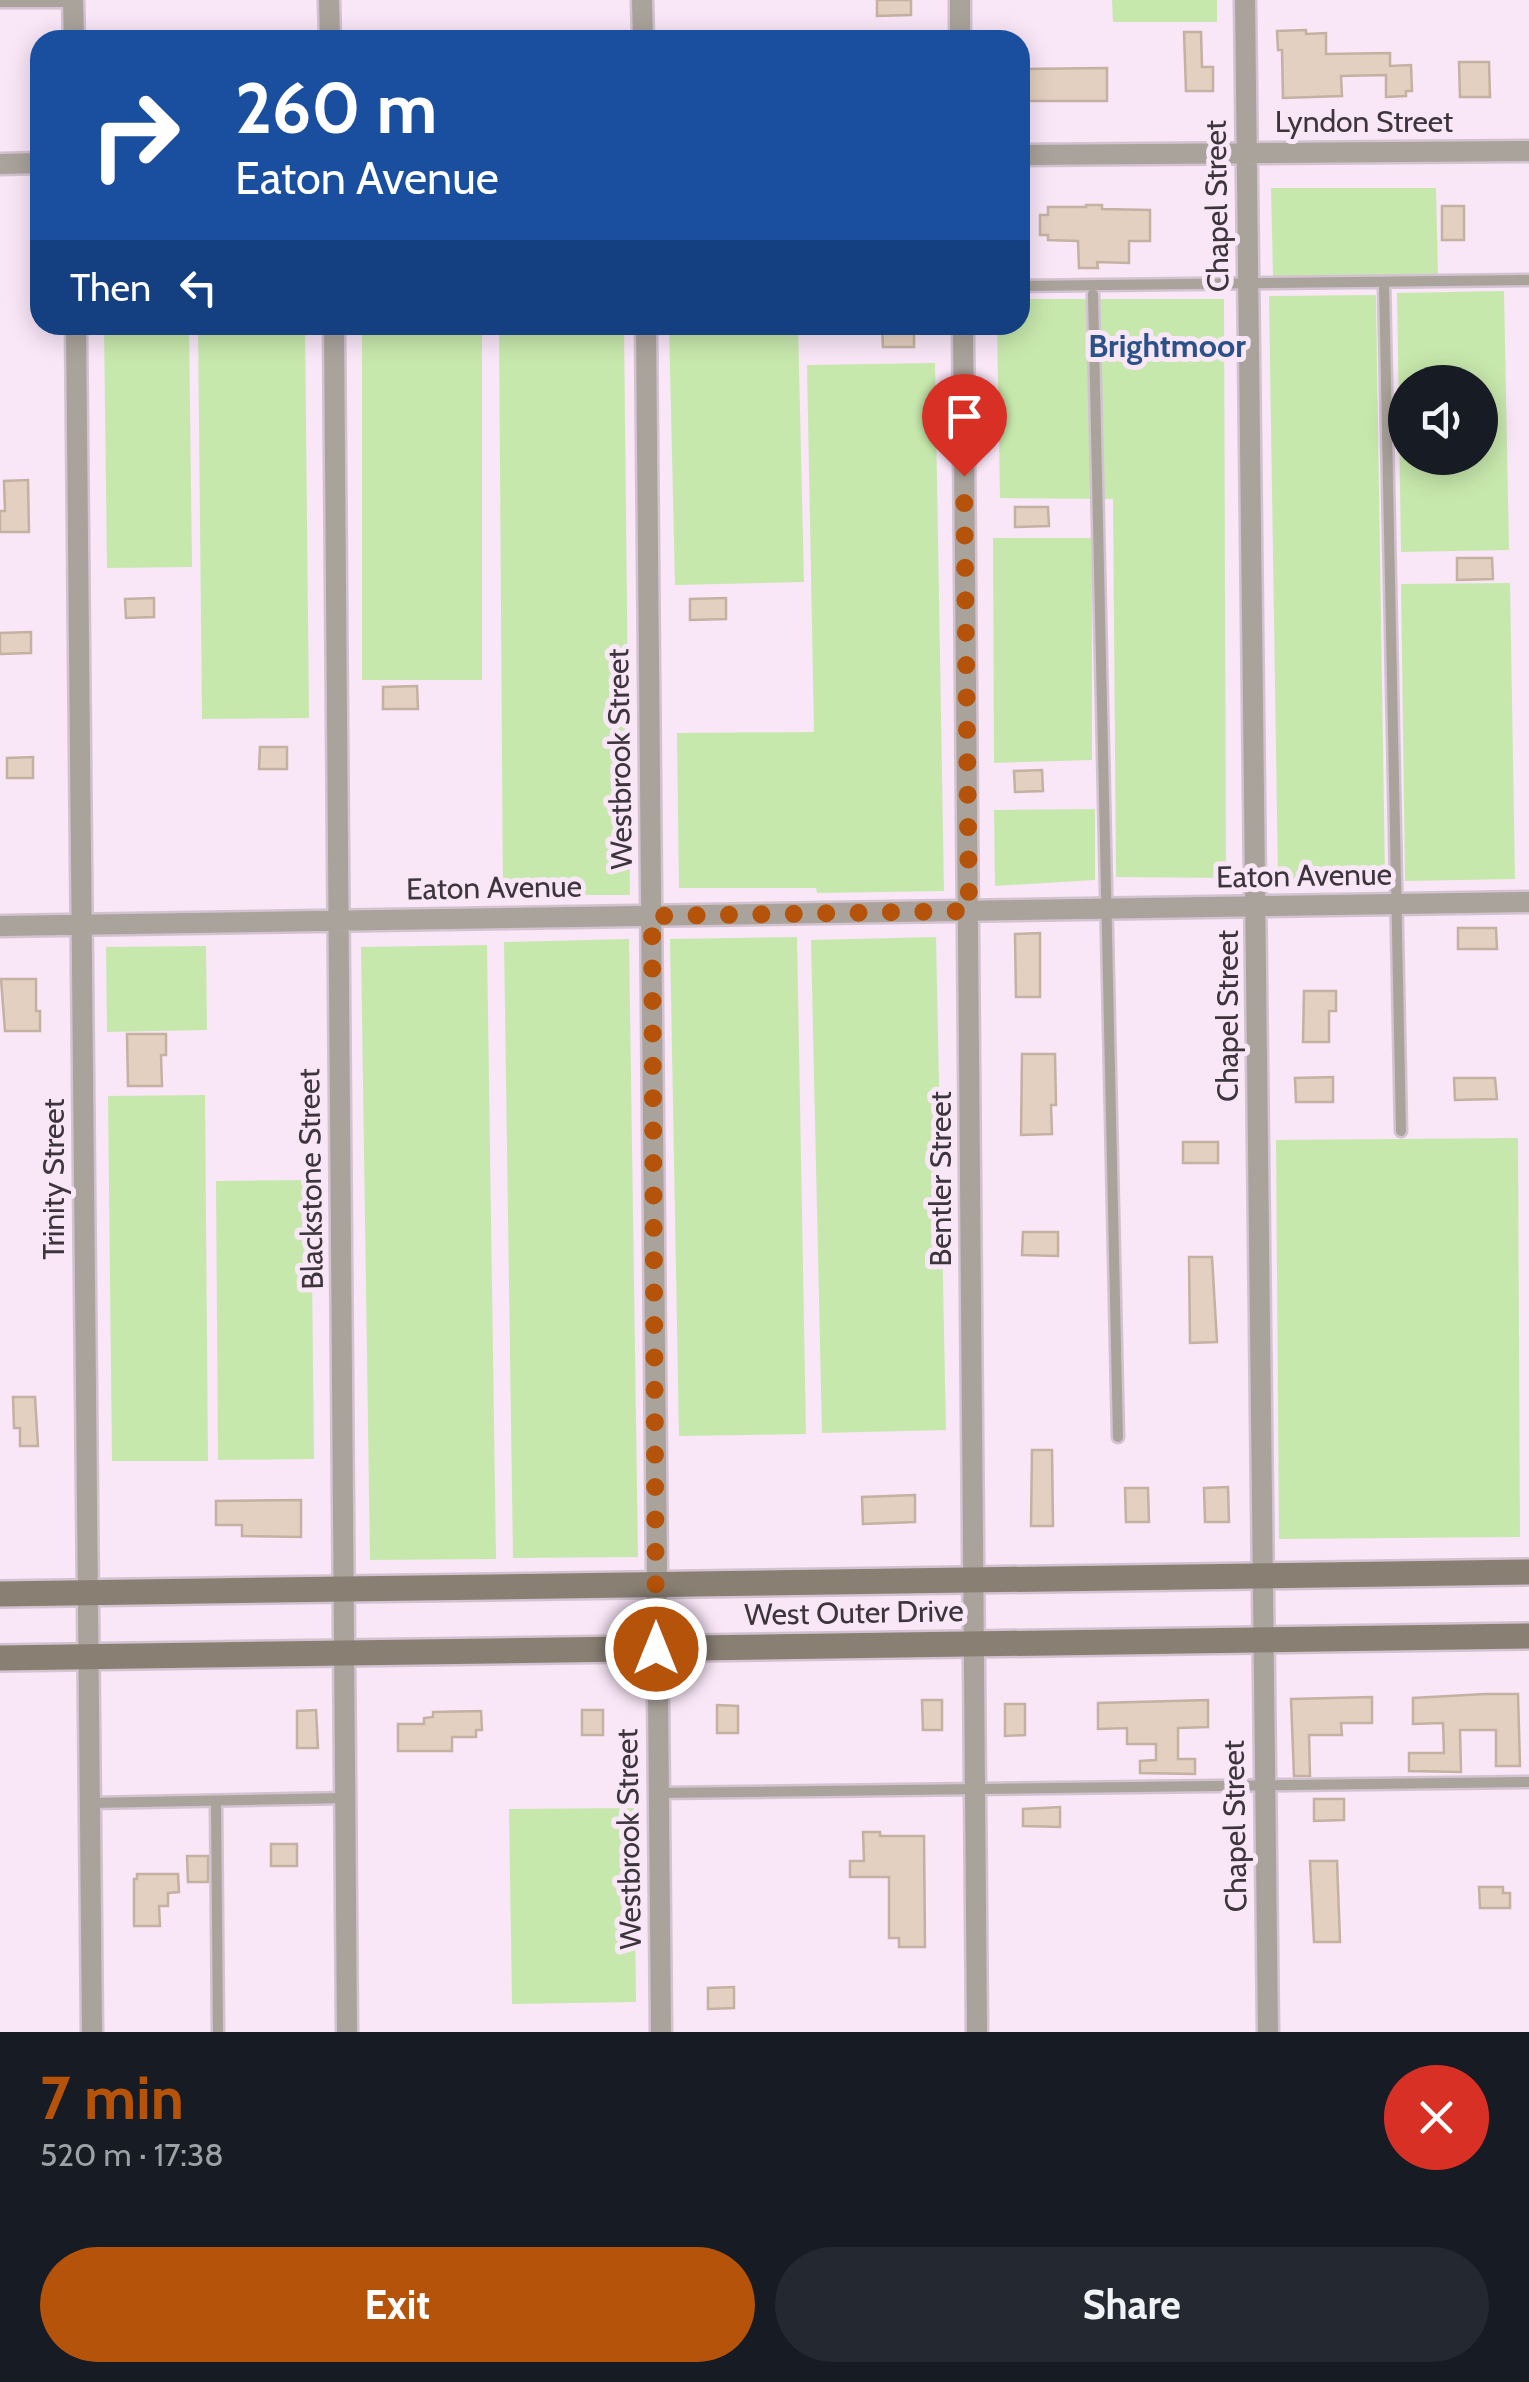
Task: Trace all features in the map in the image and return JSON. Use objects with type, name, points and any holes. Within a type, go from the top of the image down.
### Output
[{"type":"main road","name":"West Outer Drive","points":[[0,1594],[1529,1572]]},
{"type":"main road","name":"West Outer Drive","points":[[0,1658],[1529,1636]]},
{"type":"street","points":[[330,0],[330,30]]},
{"type":"street","points":[[642,0],[642,30]]},
{"type":"street","points":[[960,0],[960,30]]},
{"type":"street","name":"Chapel Street","points":[[1245,0],[1268,2032]]},
{"type":"street","points":[[73,1],[74,30]]},
{"type":"street","name":"Lyndon Street","points":[[1030,154],[1529,151]]},
{"type":"street","points":[[0,164],[30,163]]},
{"type":"street","name":"Trinity Street","points":[[76,335],[92,2032]]},
{"type":"street","name":"Blackstone Street","points":[[334,335],[347,2032]]},
{"type":"street","name":"Westbrook Street","points":[[646,335],[661,2032]]},
{"type":"street","name":"Bentler Street","points":[[963,335],[978,2032]]},
{"type":"street","name":"Eaton Avenue","points":[[0,926],[1529,902]]},
{"type":"lane","points":[[0,2],[73,1]]},
{"type":"lane","points":[[1030,286],[1529,280]]},
{"type":"lane","points":[[1384,282],[1400,1132]]},
{"type":"lane","points":[[1093,294],[1118,1437]]},
{"type":"lane","points":[[658,1793],[1529,1782]]},
{"type":"lane","points":[[90,1804],[346,1798]]},
{"type":"lane","points":[[216,1802],[218,2032]]},
{"type":"green space","points":[[1112,0],[1217,0],[1217,22],[1113,22]]},
{"type":"green space","points":[[1271,188],[1436,188],[1438,276],[1273,277]]},
{"type":"green space","points":[[1504,291],[1509,550],[1401,552],[1400,475],[1498,475],[1498,365],[1398,365],[1397,293]]},
{"type":"green space","points":[[1376,295],[1385,877],[1278,879],[1269,296]]},
{"type":"green space","points":[[1030,299],[1224,299],[1226,878],[1116,877],[1113,499],[1000,498],[997,335],[1030,335]]},
{"type":"green space","points":[[104,335],[189,335],[192,567],[107,568]]},
{"type":"green space","points":[[198,335],[305,335],[309,718],[202,719]]},
{"type":"green space","points":[[362,335],[482,335],[482,680],[362,680]]},
{"type":"green space","points":[[499,335],[624,335],[630,895],[503,895]]},
{"type":"green space","points":[[669,335],[798,335],[804,582],[675,585]]},
{"type":"green space","points":[[935,363],[944,891],[817,893],[816,888],[679,888],[677,733],[814,732],[807,365]]},
{"type":"green space","points":[[993,538],[1092,538],[1092,760],[994,763]]},
{"type":"green space","points":[[1510,583],[1515,879],[1405,881],[1401,584]]},
{"type":"green space","points":[[1095,809],[1095,880],[995,886],[994,810]]},
{"type":"green space","points":[[797,937],[806,1434],[679,1436],[670,939]]},
{"type":"green space","points":[[936,937],[946,1430],[822,1433],[811,940]]},
{"type":"green space","points":[[629,939],[638,1557],[513,1558],[504,942]]},
{"type":"green space","points":[[487,945],[496,1559],[370,1560],[361,947]]},
{"type":"green space","points":[[206,946],[207,1030],[107,1032],[106,947]]},
{"type":"green space","points":[[205,1095],[208,1461],[112,1461],[108,1096]]},
{"type":"green space","points":[[1518,1138],[1520,1537],[1279,1539],[1276,1140]]},
{"type":"green space","points":[[311,1180],[314,1459],[218,1460],[216,1181]]},
{"type":"green space","points":[[634,1808],[636,2002],[512,2004],[509,1809]]},
{"type":"building","points":[[877,0],[911,0],[911,15],[877,16]]},
{"type":"building","points":[[1306,30],[1306,34],[1326,33],[1326,54],[1390,53],[1390,66],[1411,65],[1412,91],[1406,91],[1406,96],[1386,97],[1386,75],[1341,76],[1342,96],[1283,98],[1282,50],[1278,50],[1277,31]]},
{"type":"building","points":[[1184,32],[1201,32],[1202,67],[1213,67],[1213,91],[1186,91]]},
{"type":"building","points":[[1459,62],[1489,62],[1490,97],[1460,97]]},
{"type":"building","points":[[1107,68],[1107,101],[1030,101],[1030,69]]},
{"type":"building","points":[[1086,205],[1150,210],[1150,241],[1129,241],[1129,263],[1097,262],[1098,268],[1079,268],[1078,241],[1048,240],[1048,235],[1040,235],[1040,215],[1048,215],[1048,207]]},
{"type":"building","points":[[1442,206],[1464,206],[1464,240],[1442,240]]},
{"type":"building","points":[[882,335],[914,335],[914,347],[883,347]]},
{"type":"building","points":[[28,480],[29,532],[0,532],[0,511],[5,511],[4,481]]},
{"type":"building","points":[[1015,507],[1048,507],[1049,526],[1015,527]]},
{"type":"building","points":[[1457,558],[1492,558],[1493,579],[1457,580]]},
{"type":"building","points":[[154,598],[154,617],[126,618],[125,599]]},
{"type":"building","points":[[726,598],[726,619],[690,620],[690,599]]},
{"type":"building","points":[[31,632],[31,653],[0,654],[0,633]]},
{"type":"building","points":[[417,686],[418,709],[383,709],[383,687]]},
{"type":"building","points":[[260,747],[287,747],[287,769],[259,769]]},
{"type":"building","points":[[33,757],[33,778],[7,778],[7,758]]},
{"type":"building","points":[[1042,770],[1043,791],[1015,792],[1014,771]]},
{"type":"building","points":[[1458,928],[1496,928],[1497,949],[1458,949]]},
{"type":"building","points":[[1040,933],[1040,997],[1016,997],[1015,934]]},
{"type":"building","points":[[1,979],[36,979],[40,1031],[5,1031]]},
{"type":"building","points":[[1304,991],[1336,991],[1336,1011],[1329,1011],[1329,1042],[1303,1042]]},
{"type":"building","points":[[127,1034],[166,1034],[166,1055],[161,1055],[162,1086],[128,1086]]},
{"type":"building","points":[[1022,1054],[1055,1054],[1052,1134],[1021,1135]]},
{"type":"building","points":[[1333,1077],[1333,1102],[1296,1102],[1295,1078]]},
{"type":"building","points":[[1454,1078],[1495,1078],[1497,1099],[1455,1100]]},
{"type":"building","points":[[1183,1142],[1218,1142],[1218,1163],[1183,1163]]},
{"type":"building","points":[[1023,1232],[1058,1232],[1058,1256],[1022,1255]]},
{"type":"building","points":[[1189,1257],[1212,1257],[1217,1342],[1190,1343]]},
{"type":"building","points":[[13,1397],[35,1397],[38,1446],[20,1446],[20,1428],[14,1428]]},
{"type":"building","points":[[1032,1450],[1052,1450],[1053,1526],[1031,1526]]},
{"type":"building","points":[[1228,1487],[1229,1522],[1205,1522],[1204,1488]]},
{"type":"building","points":[[1125,1488],[1148,1488],[1149,1522],[1126,1522]]},
{"type":"building","points":[[915,1495],[915,1522],[863,1524],[862,1497]]},
{"type":"building","points":[[301,1500],[301,1537],[242,1536],[242,1525],[216,1525],[216,1501]]},
{"type":"building","points":[[1518,1694],[1520,1766],[1496,1766],[1496,1730],[1460,1730],[1461,1772],[1409,1771],[1409,1753],[1444,1753],[1443,1723],[1413,1724],[1413,1698]]},
{"type":"building","points":[[1372,1697],[1372,1723],[1341,1723],[1342,1735],[1309,1735],[1310,1776],[1294,1776],[1291,1699]]},
{"type":"building","points":[[922,1700],[942,1700],[942,1730],[923,1730]]},
{"type":"building","points":[[1208,1700],[1208,1727],[1178,1728],[1178,1759],[1195,1759],[1195,1774],[1140,1773],[1140,1761],[1156,1760],[1156,1744],[1127,1744],[1127,1728],[1098,1729],[1098,1703]]},
{"type":"building","points":[[1005,1704],[1025,1704],[1025,1735],[1005,1736]]},
{"type":"building","points":[[717,1705],[738,1706],[738,1733],[717,1733]]},
{"type":"building","points":[[316,1710],[318,1748],[297,1748],[297,1711]]},
{"type":"building","points":[[582,1710],[603,1710],[603,1735],[582,1735]]},
{"type":"building","points":[[481,1711],[482,1730],[476,1730],[476,1737],[452,1737],[452,1751],[398,1751],[398,1724],[424,1724],[424,1718],[433,1717],[433,1712]]},
{"type":"building","points":[[1314,1799],[1344,1799],[1344,1820],[1314,1821]]},
{"type":"building","points":[[1060,1807],[1060,1827],[1023,1826],[1023,1809]]},
{"type":"building","points":[[863,1832],[924,1836],[925,1947],[899,1947],[899,1938],[889,1938],[889,1877],[850,1877],[850,1861],[864,1861]]},
{"type":"building","points":[[271,1844],[297,1844],[297,1866],[271,1866]]},
{"type":"building","points":[[187,1856],[208,1856],[208,1882],[188,1882]]},
{"type":"building","points":[[1310,1861],[1337,1861],[1340,1942],[1314,1942]]},
{"type":"building","points":[[137,1874],[178,1874],[179,1892],[168,1893],[168,1906],[159,1906],[160,1926],[134,1926]]},
{"type":"building","points":[[1479,1887],[1503,1887],[1503,1893],[1510,1893],[1510,1908],[1480,1908]]},
{"type":"building","points":[[734,1987],[734,2008],[708,2009],[708,1988]]},
{"type":"district","name":"Brightmoor","points":[[1167,346]]},
{"type":"route","points":[[656,1649],[652,916],[969,911],[964,476]]}]
